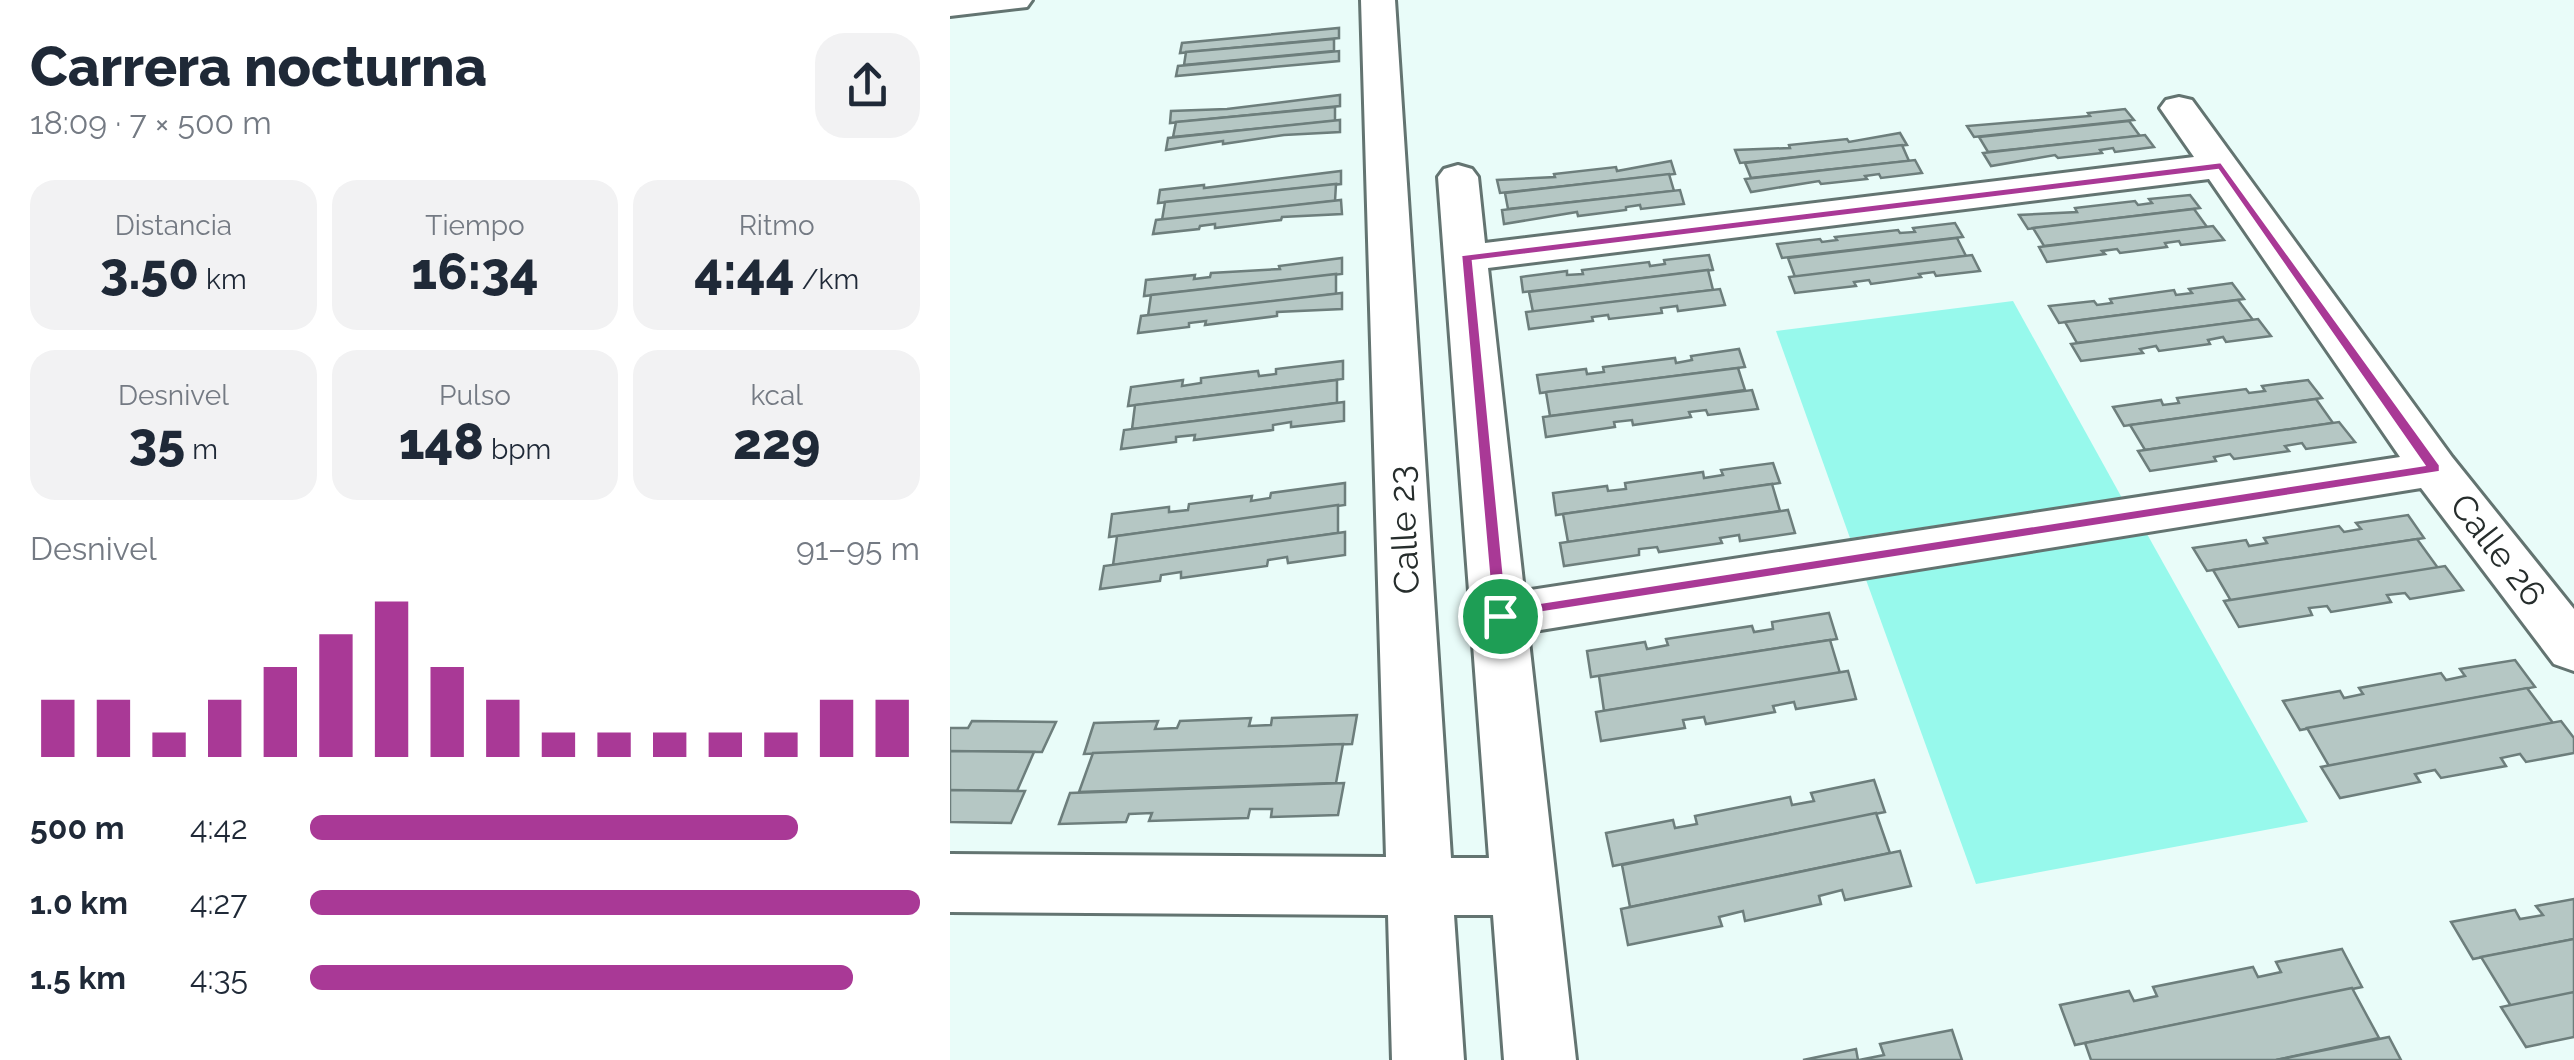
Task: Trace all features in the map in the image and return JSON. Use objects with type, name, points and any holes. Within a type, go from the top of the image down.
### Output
[{"type":"street","points":[[950,6],[1015,0]]},
{"type":"street","name":"Calle 23","points":[[1378,0],[1428,1060]]},
{"type":"street","name":"Calle 26","points":[[2179,108],[2434,469],[2574,648]]},
{"type":"street","points":[[1466,258],[2221,166]]},
{"type":"street","points":[[1458,177],[1540,1060]]},
{"type":"street","points":[[1500,616],[2434,469]]},
{"type":"street","points":[[950,883],[1524,887]]},
{"type":"green space","points":[[2013,301],[2122,498],[1850,538],[1776,331]]},
{"type":"green space","points":[[2147,534],[2308,822],[1976,884],[1865,577]]},
{"type":"building","points":[[1339,28],[1339,38],[1180,53],[1182,43]]},
{"type":"building","points":[[1334,39],[1334,51],[1184,65],[1186,52]]},
{"type":"building","points":[[1339,51],[1339,61],[1176,76],[1178,66]]},
{"type":"building","points":[[1340,95],[1340,106],[1170,123],[1171,111],[1227,109]]},
{"type":"building","points":[[1335,107],[1335,121],[1173,137],[1176,122]]},
{"type":"building","points":[[2125,109],[2134,120],[1974,137],[1967,126],[2090,116],[2088,113]]},
{"type":"building","points":[[1340,120],[1340,132],[1223,141],[1166,150],[1168,138]]},
{"type":"building","points":[[2129,121],[2140,136],[1988,152],[1979,137]]},
{"type":"building","points":[[1900,133],[1907,145],[1740,163],[1735,150],[1790,148],[1789,145],[1847,139],[1849,142]]},
{"type":"building","points":[[2145,135],[2154,147],[2115,152],[2113,148],[2100,150],[2102,153],[2058,158],[2055,155],[1991,166],[1983,153]]},
{"type":"building","points":[[1902,145],[1909,161],[1751,178],[1745,163]]},
{"type":"building","points":[[1915,160],[1922,173],[1881,178],[1879,174],[1865,176],[1867,179],[1821,184],[1819,181],[1751,192],[1745,179]]},
{"type":"building","points":[[1671,161],[1675,174],[1500,193],[1497,180],[1555,177],[1554,174],[1616,167],[1617,171]]},
{"type":"building","points":[[1341,171],[1341,184],[1158,203],[1160,190]]},
{"type":"building","points":[[1669,174],[1674,191],[1508,209],[1505,193]]},
{"type":"building","points":[[1336,184],[1335,201],[1162,220],[1165,202]]},
{"type":"building","points":[[1680,190],[1684,204],[1641,209],[1640,205],[1578,216],[1577,212],[1504,224],[1502,210]]},
{"type":"building","points":[[2190,195],[2200,208],[2028,229],[2019,215],[2077,212],[2075,208],[2135,201],[2138,205],[2152,203],[2149,199]]},
{"type":"building","points":[[1341,200],[1342,214],[1282,217],[1215,228],[1215,224],[1153,234],[1156,220]]},
{"type":"building","points":[[2194,209],[2207,227],[2044,246],[2033,228]]},
{"type":"building","points":[[1955,223],[1963,237],[1782,258],[1777,244],[1820,239],[1822,242],[1898,230],[1915,232],[1913,228]]},
{"type":"building","points":[[2213,226],[2224,240],[2181,245],[2179,241],[2165,243],[2167,247],[2120,253],[2117,249],[2047,262],[2039,247]]},
{"type":"building","points":[[1957,238],[1966,256],[1795,277],[1788,258]]},
{"type":"building","points":[[1709,255],[1713,270],[1523,292],[1521,277],[1567,271],[1567,275],[1583,274],[1582,270],[1649,262],[1650,266],[1665,264],[1664,260]]},
{"type":"building","points":[[1972,255],[1980,271],[1936,276],[1934,272],[1919,274],[1921,277],[1871,284],[1869,280],[1854,282],[1856,286],[1795,293],[1789,277]]},
{"type":"building","points":[[1342,258],[1342,274],[1144,296],[1146,280],[1195,275],[1194,279],[1210,277],[1211,273],[1280,269],[1279,266]]},
{"type":"building","points":[[1708,270],[1713,290],[1533,312],[1529,292]]},
{"type":"building","points":[[1336,274],[1336,294],[1148,316],[1151,295]]},
{"type":"building","points":[[2232,283],[2244,299],[2059,323],[2049,306],[2094,301],[2097,305],[2112,303],[2110,299],[2174,290],[2176,295],[2192,293],[2189,289]]},
{"type":"building","points":[[1720,289],[1725,305],[1678,311],[1677,306],[1661,308],[1662,313],[1609,319],[1608,315],[1592,317],[1593,321],[1529,329],[1526,312]]},
{"type":"building","points":[[1342,293],[1342,309],[1277,312],[1277,316],[1205,325],[1206,321],[1189,323],[1189,327],[1138,333],[1141,316]]},
{"type":"building","points":[[2238,300],[2253,320],[2077,343],[2065,322]]},
{"type":"building","points":[[2258,319],[2271,336],[2226,342],[2223,337],[2208,340],[2210,344],[2159,351],[2156,346],[2140,349],[2143,353],[2081,361],[2071,344]]},
{"type":"building","points":[[1739,349],[1745,367],[1540,393],[1537,375],[1586,369],[1587,374],[1604,372],[1603,367],[1675,358],[1676,363],[1692,360],[1691,356]]},
{"type":"building","points":[[1343,361],[1343,379],[1128,406],[1131,387],[1183,380],[1182,386],[1201,383],[1201,378],[1258,371],[1259,376],[1276,374],[1276,369]]},
{"type":"building","points":[[1738,368],[1745,390],[1550,416],[1546,392]]},
{"type":"building","points":[[1337,380],[1337,403],[1132,429],[1135,405]]},
{"type":"building","points":[[2308,380],[2322,398],[2124,426],[2113,407],[2161,400],[2163,405],[2179,403],[2177,398],[2246,389],[2249,393],[2265,391],[2262,386]]},
{"type":"building","points":[[1752,390],[1758,409],[1708,415],[1706,410],[1689,412],[1691,417],[1633,425],[1632,420],[1614,422],[1615,427],[1546,437],[1543,417]]},
{"type":"building","points":[[2316,399],[2333,423],[2145,450],[2130,425]]},
{"type":"building","points":[[1344,402],[1344,421],[1291,427],[1291,422],[1273,425],[1273,430],[1194,440],[1195,435],[1176,437],[1176,442],[1121,449],[1124,430]]},
{"type":"building","points":[[2339,422],[2355,442],[2306,449],[2302,443],[2285,446],[2289,451],[2234,459],[2230,454],[2214,457],[2216,461],[2150,471],[2138,451]]},
{"type":"building","points":[[1773,463],[1780,483],[1556,515],[1553,493],[1607,486],[1608,491],[1626,489],[1625,483],[1703,472],[1704,478],[1723,475],[1721,470]]},
{"type":"building","points":[[1345,483],[1345,505],[1109,537],[1112,514],[1169,507],[1169,512],[1188,510],[1189,504],[1252,496],[1251,501],[1270,498],[1271,493]]},
{"type":"building","points":[[1772,484],[1780,511],[1568,542],[1563,514]]},
{"type":"building","points":[[1338,505],[1338,533],[1113,565],[1117,536]]},
{"type":"building","points":[[1788,510],[1795,533],[1740,541],[1739,535],[1720,538],[1722,543],[1659,552],[1657,547],[1639,549],[1639,555],[1564,566],[1560,543]]},
{"type":"building","points":[[2408,515],[2424,538],[2207,571],[2193,548],[2246,540],[2249,546],[2267,543],[2264,538],[2339,526],[2344,532],[2361,529],[2356,523]]},
{"type":"building","points":[[1345,532],[1345,555],[1288,563],[1287,557],[1268,560],[1267,566],[1181,578],[1181,572],[1161,575],[1160,581],[1100,589],[1104,566]]},
{"type":"building","points":[[2417,539],[2438,568],[2231,601],[2213,570]]},
{"type":"building","points":[[2445,566],[2463,590],[2410,599],[2405,593],[2387,595],[2391,602],[2331,612],[2327,606],[2309,608],[2312,615],[2239,627],[2224,601]]},
{"type":"building","points":[[1829,613],[1837,639],[1591,677],[1587,651],[1645,642],[1647,649],[1668,645],[1666,639],[1752,626],[1754,632],[1773,629],[1772,622]]},
{"type":"building","points":[[1830,640],[1840,673],[1604,711],[1599,676]]},
{"type":"building","points":[[2515,660],[2535,687],[2300,730],[2283,701],[2340,691],[2344,698],[2363,694],[2359,688],[2441,673],[2446,680],[2465,676],[2460,669]]},
{"type":"building","points":[[1848,671],[1856,699],[1796,709],[1794,702],[1773,706],[1775,712],[1706,724],[1704,717],[1683,720],[1685,728],[1601,741],[1596,712]]},
{"type":"building","points":[[2527,688],[2553,723],[2329,766],[2307,728]]},
{"type":"building","points":[[1357,715],[1352,744],[1084,754],[1094,723],[1158,721],[1155,729],[1177,728],[1180,721],[1251,718],[1249,726],[1271,725],[1272,718]]},
{"type":"building","points":[[972,721],[1056,722],[1042,752],[950,751],[950,728],[968,728]]},
{"type":"building","points":[[2561,721],[2574,738],[2574,753],[2526,762],[2520,754],[2501,758],[2506,766],[2441,778],[2435,770],[2415,774],[2420,782],[2340,798],[2321,767]]},
{"type":"building","points":[[1343,744],[1336,783],[1079,792],[1093,753]]},
{"type":"building","points":[[950,751],[1034,752],[1017,791],[950,790]]},
{"type":"building","points":[[1874,780],[1885,812],[1613,866],[1606,833],[1673,820],[1675,828],[1697,824],[1695,816],[1790,797],[1792,805],[1814,801],[1811,793]]},
{"type":"building","points":[[1344,783],[1338,815],[1271,817],[1272,809],[1250,809],[1248,818],[1149,821],[1152,813],[1129,814],[1126,822],[1059,824],[1070,793]]},
{"type":"building","points":[[950,790],[1025,791],[1011,823],[950,822]]},
{"type":"building","points":[[1876,813],[1890,853],[1630,907],[1622,865]]},
{"type":"building","points":[[1900,851],[1911,886],[1845,900],[1842,890],[1819,896],[1821,904],[1745,921],[1743,911],[1719,917],[1722,926],[1628,945],[1621,909]]},
{"type":"building","points":[[2574,899],[2574,939],[2473,959],[2451,922],[2515,910],[2520,919],[2543,915],[2536,906]]},
{"type":"building","points":[[2574,939],[2574,993],[2511,1006],[2481,957]]},
{"type":"building","points":[[2342,949],[2362,987],[2075,1045],[2060,1005],[2129,991],[2134,1001],[2157,996],[2153,987],[2253,967],[2258,977],[2281,972],[2276,962]]},
{"type":"building","points":[[2352,988],[2379,1038],[2276,1060],[2091,1060],[2085,1043]]},
{"type":"building","points":[[2574,992],[2574,1037],[2526,1047],[2501,1007]]},
{"type":"building","points":[[1952,1030],[1962,1060],[1859,1060],[1884,1055],[1880,1044]]},
{"type":"building","points":[[2389,1037],[2401,1060],[2276,1060]]},
{"type":"building","points":[[1856,1049],[1858,1060],[1803,1060]]},
{"type":"route","points":[[2221,166],[2434,469],[2154,513],[1500,616],[1466,258],[2221,166]]}]
